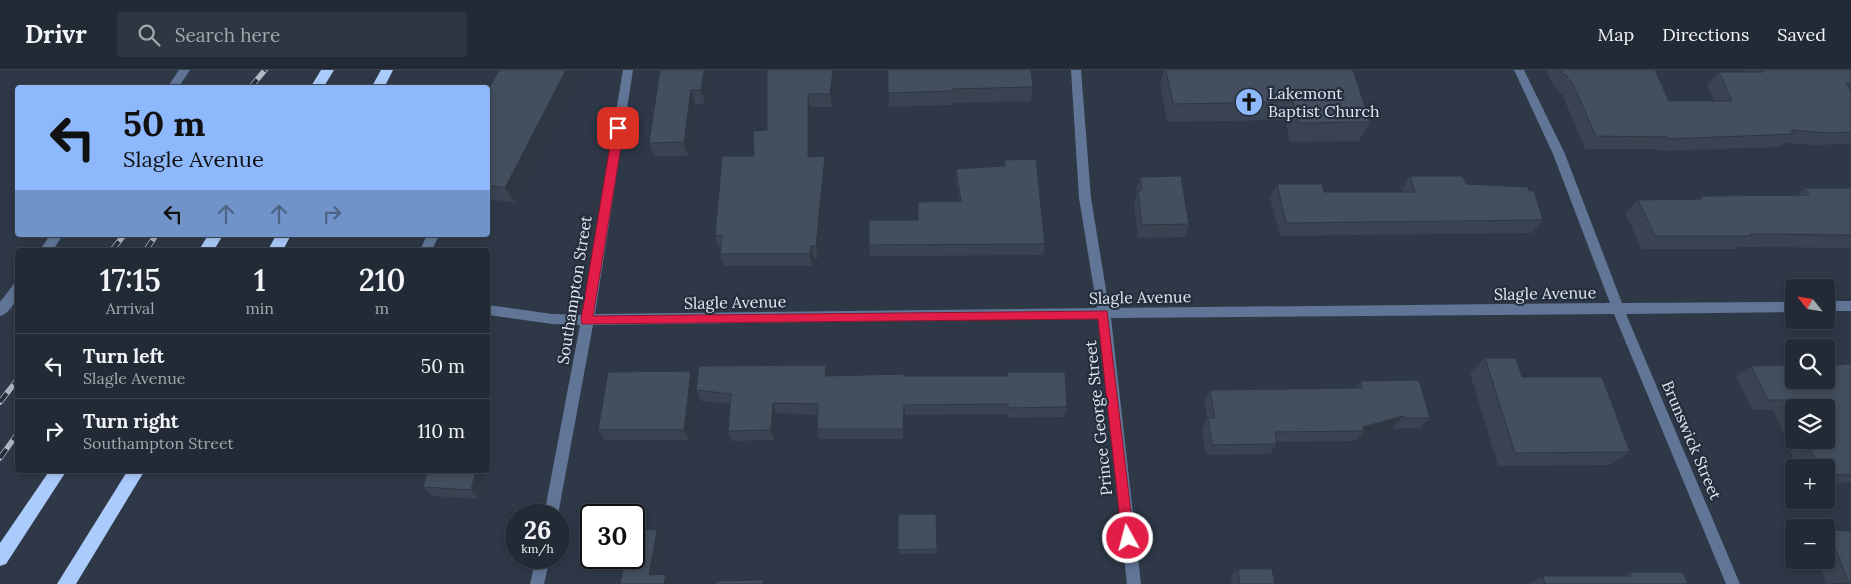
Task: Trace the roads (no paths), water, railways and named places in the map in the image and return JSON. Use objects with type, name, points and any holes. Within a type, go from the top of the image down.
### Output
[{"type":"highway","points":[[318,85],[328,70]]},
{"type":"highway","points":[[378,85],[388,70]]},
{"type":"highway","points":[[207,248],[215,237]]},
{"type":"highway","points":[[276,248],[283,237]]},
{"type":"highway","points":[[0,558],[57,473]]},
{"type":"highway","points":[[66,584],[135,473]]},
{"type":"street","points":[[174,85],[185,70]]},
{"type":"street","name":"Southampton Street","points":[[553,504],[628,70]]},
{"type":"street","name":"Prince George Street","points":[[1076,70],[1085,198],[1104,314],[1134,584]]},
{"type":"street","name":"Brunswick Street","points":[[1519,70],[1558,154],[1618,309],[1733,584]]},
{"type":"street","points":[[47,248],[56,237]]},
{"type":"street","points":[[0,311],[15,292]]},
{"type":"street","points":[[1835,306],[1851,306]]},
{"type":"street","name":"Slagle Avenue","points":[[490,310],[552,319],[586,320],[1785,307]]},
{"type":"street","points":[[538,584],[540,569]]},
{"type":"railway","points":[[252,85],[265,70]]},
{"type":"railway","points":[[114,248],[122,237]]},
{"type":"railway","points":[[147,248],[155,237]]},
{"type":"railway","points":[[0,402],[15,383]]},
{"type":"railway","points":[[0,458],[15,437]]},
{"type":"place","name":"Lakemont Baptist Church","points":[[1249,102]]}]
